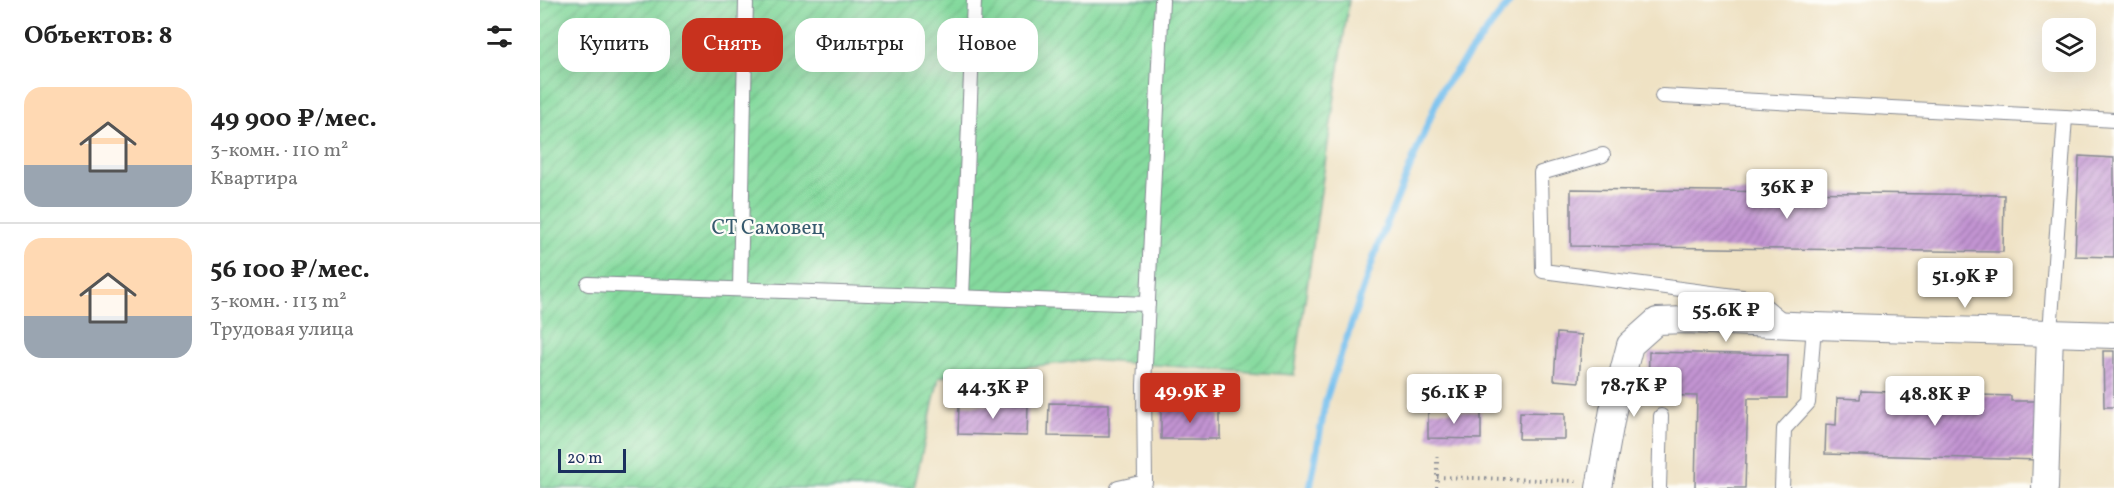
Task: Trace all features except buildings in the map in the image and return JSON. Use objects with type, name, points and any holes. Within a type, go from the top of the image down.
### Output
[{"type":"street","points":[[1599,485],[1613,410],[1630,345],[1656,321],[1687,320],[1814,327],[2114,335]]},
{"type":"street","points":[[2045,488],[2050,333]]},
{"type":"lane","points":[[740,289],[746,0]]},
{"type":"lane","points":[[962,297],[974,0]]},
{"type":"lane","points":[[1118,488],[1145,482],[1144,385],[1162,0]]},
{"type":"lane","points":[[1662,96],[2114,120]]},
{"type":"lane","points":[[2050,333],[2065,117]]},
{"type":"lane","points":[[1603,155],[1541,173],[1543,271],[1757,299],[1789,325]]},
{"type":"lane","points":[[588,284],[1148,304]]},
{"type":"lane","points":[[1782,488],[1784,429],[1808,403],[1814,327]]},
{"type":"lane","points":[[1659,488],[1661,416]]},
{"type":"path","points":[[1437,456],[1437,488]]},
{"type":"path","points":[[1437,477],[1599,485]]},
{"type":"green space","name":"СТ Самовец","points":[[540,0],[1349,0],[1294,375],[1088,360],[939,377],[914,488],[540,488]]},
{"type":"waterway","points":[[1310,488],[1326,399],[1378,245],[1442,89],[1511,0]]}]
